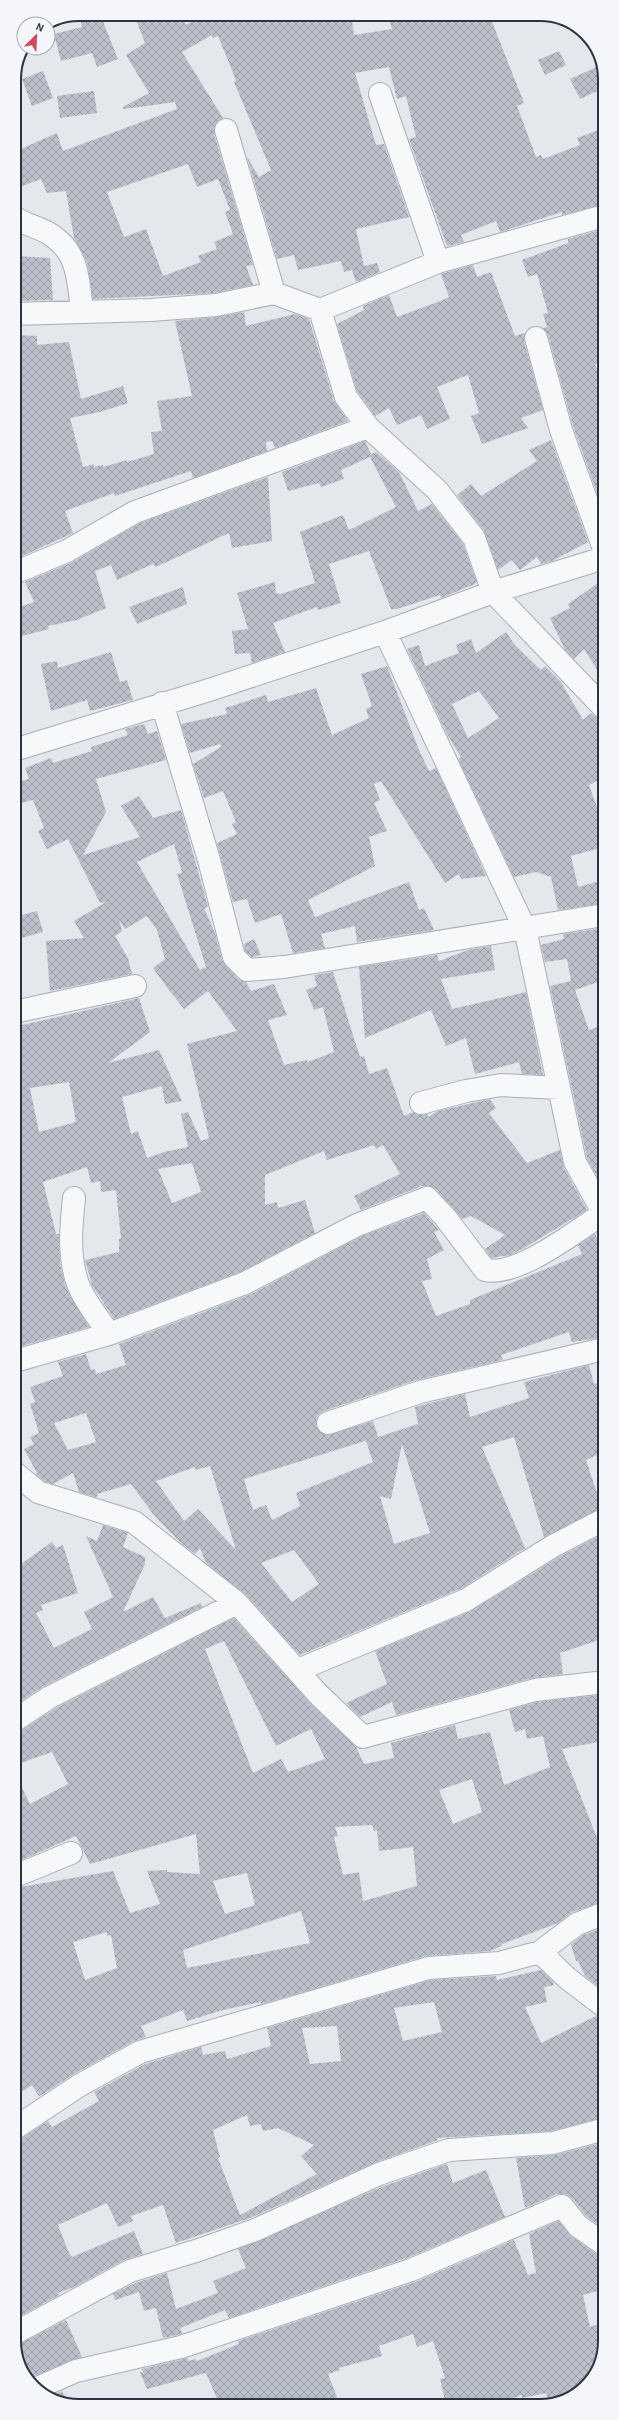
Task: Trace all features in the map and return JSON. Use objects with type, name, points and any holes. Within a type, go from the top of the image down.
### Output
[{"type":"street","points":[[380,94],[438,262]]},
{"type":"street","points":[[226,130],[274,292]]},
{"type":"street","points":[[21,314],[151,310],[216,305],[274,292],[320,310],[438,262],[598,218]]},
{"type":"street","points":[[21,220],[47,233],[64,244],[76,264],[82,311]]},
{"type":"street","points":[[320,310],[346,397],[368,427],[437,490],[474,538],[493,592],[598,702]]},
{"type":"street","points":[[536,338],[561,430],[598,532]]},
{"type":"street","points":[[21,570],[67,552],[135,512],[368,427]]},
{"type":"street","points":[[21,748],[385,632],[493,592],[598,560]]},
{"type":"street","points":[[385,632],[525,929],[575,1162],[598,1203]]},
{"type":"street","points":[[162,703],[209,860],[234,957],[246,970],[284,967],[394,947],[525,929],[598,916]]},
{"type":"street","points":[[21,1010],[135,986]]},
{"type":"street","points":[[422,1103],[466,1091],[501,1085],[559,1088]]},
{"type":"street","points":[[74,1198],[71,1226],[72,1261],[78,1285],[109,1334]]},
{"type":"street","points":[[21,1358],[109,1334],[245,1283],[357,1225],[427,1198],[445,1217],[485,1270],[493,1272],[539,1256],[598,1218]]},
{"type":"street","points":[[328,1423],[420,1392],[598,1350]]},
{"type":"street","points":[[21,1478],[38,1492],[134,1522],[237,1603],[318,1694],[363,1737],[535,1690],[598,1683]]},
{"type":"street","points":[[298,1670],[466,1600],[553,1546],[598,1523]]},
{"type":"street","points":[[21,1716],[50,1697],[237,1603]]},
{"type":"street","points":[[21,1874],[71,1853]]},
{"type":"street","points":[[21,2124],[80,2085],[140,2052],[429,1968],[499,1963],[540,1952],[577,1924],[598,1916]]},
{"type":"street","points":[[540,1952],[567,1978],[598,2002]]},
{"type":"street","points":[[21,2330],[130,2271],[199,2250],[254,2230],[379,2174],[449,2150],[553,2143],[598,2131]]},
{"type":"street","points":[[42,2386],[76,2371],[182,2347],[411,2270],[562,2206],[578,2226],[598,2240]]},
{"type":"building","points":[[81,21],[103,21],[118,59],[97,67],[92,53],[61,61],[56,42],[56,34],[82,27]]},
{"type":"building","points":[[137,21],[185,21],[185,25],[194,21],[352,21],[354,35],[392,29],[390,21],[492,21],[524,103],[517,106],[536,157],[541,155],[543,159],[580,145],[577,138],[598,130],[598,206],[562,215],[562,212],[500,232],[496,221],[461,235],[464,242],[447,246],[409,139],[416,137],[406,96],[397,99],[389,67],[355,73],[376,145],[384,144],[409,217],[356,229],[364,266],[377,263],[380,272],[356,282],[352,270],[344,272],[341,261],[298,270],[294,255],[277,259],[247,157],[259,177],[271,170],[234,82],[236,81],[218,36],[213,38],[212,35],[182,52],[223,118],[217,122],[214,134],[253,265],[246,266],[253,285],[214,293],[93,299],[87,262],[74,238],[66,191],[47,193],[41,179],[21,186],[21,149],[57,133],[63,151],[177,109],[175,102],[124,109],[123,107],[149,93],[126,55],[145,43]],"holes":[[[188,164],[197,187],[218,179],[230,210],[225,212],[233,234],[214,242],[217,249],[198,256],[201,262],[163,276],[146,229],[124,237],[107,192]]]},
{"type":"building","points":[[559,51],[566,65],[545,75],[538,60]]},
{"type":"building","points":[[597,67],[598,91],[580,99],[570,79]]},
{"type":"building","points":[[43,71],[53,98],[32,106],[22,79]]},
{"type":"building","points":[[94,91],[97,113],[60,118],[57,96]]},
{"type":"building","points":[[598,231],[598,363],[595,364],[598,373],[598,383],[596,384],[598,389],[598,495],[573,426],[548,335],[543,328],[547,327],[543,314],[548,313],[537,274],[528,277],[522,260],[568,243],[568,239]]},
{"type":"building","points":[[21,256],[50,258],[53,300],[21,301]]},
{"type":"building","points":[[473,265],[477,277],[491,272],[515,336],[525,333],[524,341],[543,410],[521,418],[528,428],[482,444],[471,416],[479,413],[468,375],[437,387],[450,419],[427,429],[421,415],[397,425],[389,408],[375,416],[357,391],[337,324],[364,310],[363,306],[389,295],[397,317],[443,300],[449,297],[441,274]]},
{"type":"building","points":[[244,312],[246,326],[295,314],[309,319],[334,401],[348,421],[275,448],[272,441],[266,442],[267,451],[193,478],[191,471],[115,496],[114,493],[65,511],[73,533],[21,557],[21,335],[37,336],[37,345],[69,342],[81,399],[123,386],[128,403],[100,412],[70,418],[83,467],[94,464],[94,467],[103,465],[103,467],[154,454],[151,432],[162,431],[157,401],[192,396],[175,321],[217,317]]},
{"type":"building","points":[[551,440],[588,542],[552,561],[541,564],[537,557],[520,570],[512,560],[498,570],[484,531],[457,495],[471,484],[481,496],[537,461],[529,450]]},
{"type":"building","points":[[365,441],[371,454],[376,452],[399,472],[418,511],[432,504],[463,544],[477,583],[441,598],[440,595],[397,609],[391,609],[369,551],[329,564],[341,603],[318,610],[317,607],[273,623],[285,652],[252,663],[250,653],[235,654],[232,631],[248,629],[237,593],[275,582],[276,593],[281,594],[315,583],[300,532],[343,515],[349,530],[396,507],[370,457],[341,470],[344,479],[321,487],[319,483],[288,491],[282,472]]},
{"type":"building","points":[[268,477],[272,541],[232,548],[229,533],[156,567],[153,564],[117,580],[111,565],[95,571],[106,608],[77,620],[48,626],[49,629],[21,636],[21,607],[34,602],[25,582],[73,562],[140,523]]},
{"type":"building","points":[[598,583],[598,671],[584,649],[574,659],[565,650],[550,618],[570,608],[568,604]]},
{"type":"building","points":[[183,587],[187,604],[137,624],[129,607]]},
{"type":"building","points":[[506,632],[515,645],[541,670],[545,666],[561,682],[583,720],[591,713],[598,718],[598,780],[589,785],[598,810],[598,849],[571,856],[578,887],[598,882],[598,904],[558,910],[551,877],[536,872],[514,877],[458,759],[461,757],[447,734],[407,649],[419,645],[425,666],[459,653],[456,645],[471,639],[476,653]],"holes":[[[479,691],[499,718],[468,738],[452,704]]]},
{"type":"building","points":[[111,652],[120,682],[127,680],[133,700],[90,711],[87,700],[51,711],[41,664],[57,661],[58,668]]},
{"type":"building","points":[[387,666],[419,750],[429,771],[436,768],[486,876],[461,879],[459,874],[445,883],[381,781],[374,784],[380,800],[374,803],[387,831],[369,837],[375,866],[308,900],[315,917],[409,882],[419,910],[424,908],[434,930],[357,942],[355,926],[321,934],[325,948],[293,953],[281,914],[255,923],[247,899],[233,902],[217,843],[237,834],[232,824],[236,822],[223,791],[204,798],[193,764],[221,747],[220,744],[190,753],[181,724],[227,714],[225,708],[266,695],[268,702],[316,688],[332,735],[369,718],[366,709],[372,706],[361,674]]},
{"type":"building","points":[[144,724],[148,734],[157,731],[166,760],[96,779],[106,812],[83,855],[140,837],[121,806],[139,796],[153,818],[181,810],[208,907],[204,908],[215,933],[222,960],[238,979],[246,982],[251,991],[274,984],[287,1015],[268,1020],[284,1065],[307,1060],[308,1062],[334,1052],[323,1007],[314,1010],[306,990],[317,986],[314,975],[333,972],[360,1057],[364,1056],[369,1074],[387,1068],[404,1116],[413,1112],[418,1115],[427,1114],[428,1117],[438,1111],[490,1099],[496,1108],[489,1113],[527,1163],[560,1150],[564,1168],[587,1210],[510,1255],[491,1258],[485,1249],[505,1235],[471,1216],[462,1219],[436,1189],[430,1186],[422,1186],[361,1210],[354,1196],[400,1174],[383,1145],[376,1149],[374,1145],[327,1160],[324,1151],[265,1175],[265,1205],[277,1202],[278,1208],[305,1200],[315,1233],[240,1272],[114,1319],[92,1285],[85,1260],[119,1252],[119,1239],[121,1239],[116,1190],[101,1192],[100,1181],[91,1183],[87,1167],[43,1182],[56,1234],[59,1234],[60,1264],[66,1288],[89,1327],[21,1346],[21,1025],[139,998],[150,1032],[108,1063],[159,1050],[182,1101],[165,1104],[162,1086],[122,1097],[131,1134],[138,1131],[147,1158],[164,1152],[188,1147],[181,1114],[188,1112],[201,1141],[209,1138],[187,1044],[237,1031],[208,991],[184,1009],[169,990],[153,968],[165,959],[157,930],[147,916],[125,929],[119,920],[122,931],[115,936],[128,958],[132,974],[50,991],[46,941],[84,938],[74,921],[106,902],[100,903],[68,839],[47,849],[38,831],[44,828],[33,800],[21,803],[21,781],[29,779],[25,768],[51,758],[53,763],[92,751],[91,747],[128,735],[125,729]],"holes":[[[174,844],[182,873],[177,874],[206,967],[200,970],[137,862]],[[69,1082],[76,1122],[39,1132],[30,1088]],[[192,1163],[201,1192],[172,1203],[158,1169]]]},
{"type":"building","points":[[37,911],[43,932],[21,938],[21,915]]},
{"type":"building","points":[[598,929],[598,982],[575,990],[589,1030],[598,1027],[598,1178],[587,1158],[550,986],[571,981],[567,959],[545,962],[541,945],[564,939],[563,934]]},
{"type":"building","points":[[254,939],[261,955],[252,957],[245,951],[244,944]]},
{"type":"building","points":[[491,946],[495,970],[441,979],[452,1009],[526,992],[543,1075],[522,1074],[519,1062],[475,1074],[466,1038],[446,1046],[431,1010],[365,1038],[359,967],[437,955],[439,961],[468,950]]},
{"type":"building","points":[[424,1213],[439,1230],[434,1232],[444,1250],[427,1259],[432,1279],[422,1281],[436,1316],[470,1304],[470,1300],[582,1254],[578,1245],[595,1234],[598,1241],[598,1338],[572,1342],[569,1332],[501,1355],[503,1360],[416,1380],[324,1411],[318,1415],[316,1427],[325,1435],[373,1421],[378,1437],[244,1479],[253,1510],[266,1505],[272,1520],[300,1506],[296,1493],[373,1462],[366,1441],[418,1424],[415,1407],[465,1394],[470,1417],[529,1398],[524,1382],[589,1365],[594,1384],[598,1383],[598,1454],[586,1460],[598,1496],[598,1510],[544,1537],[514,1437],[482,1447],[525,1548],[460,1589],[300,1655],[246,1595],[206,1563],[200,1548],[195,1554],[180,1542],[153,1514],[131,1484],[97,1494],[98,1496],[95,1497],[79,1492],[73,1473],[53,1484],[44,1481],[35,1473],[37,1473],[24,1449],[34,1444],[30,1437],[39,1433],[30,1404],[35,1402],[30,1387],[63,1376],[58,1362],[86,1354],[91,1370],[95,1369],[96,1374],[126,1365],[119,1344],[249,1295],[362,1236]],"holes":[[[86,1413],[96,1442],[68,1450],[54,1423]],[[402,1444],[430,1533],[394,1544],[380,1496],[391,1499]],[[210,1466],[236,1550],[198,1509],[184,1521],[156,1481],[195,1467],[196,1470]],[[294,1550],[319,1584],[292,1602],[261,1563]]]},
{"type":"building","points":[[103,1525],[128,1533],[123,1547],[145,1557],[145,1564],[123,1612],[153,1597],[165,1618],[201,1603],[202,1607],[44,1686],[21,1701],[21,1564],[52,1542],[56,1548],[63,1545],[78,1593],[41,1605],[43,1610],[36,1613],[54,1648],[92,1629],[84,1612],[113,1597],[86,1536],[97,1541]]},
{"type":"building","points":[[598,1537],[598,1640],[560,1653],[563,1674],[532,1678],[396,1715],[392,1702],[360,1717],[346,1703],[387,1684],[375,1651],[471,1611],[559,1557]]},
{"type":"building","points":[[234,1618],[309,1702],[356,1747],[364,1764],[394,1758],[391,1743],[455,1725],[458,1739],[490,1732],[504,1785],[550,1767],[543,1736],[527,1739],[525,1729],[515,1732],[509,1710],[537,1702],[598,1695],[598,1742],[562,1749],[598,1840],[598,1903],[572,1912],[558,1923],[502,1944],[502,1946],[490,1951],[426,1956],[261,2004],[261,2002],[223,2010],[187,2021],[183,2010],[141,2026],[146,2037],[134,2041],[74,2074],[43,2094],[39,2096],[32,2085],[21,2092],[21,1887],[113,1871],[130,1913],[160,1904],[147,1871],[167,1870],[167,1872],[200,1874],[196,1834],[90,1864],[76,1836],[21,1860],[21,1785],[30,1804],[68,1784],[52,1752],[21,1763],[22,1730],[56,1708]],"holes":[[[224,1641],[276,1746],[311,1729],[325,1759],[288,1772],[281,1759],[253,1773],[205,1649]],[[472,1779],[482,1812],[453,1824],[439,1790]],[[372,1825],[374,1831],[377,1830],[379,1851],[413,1847],[417,1886],[363,1901],[359,1872],[343,1875],[334,1837],[338,1836],[335,1827]],[[247,1873],[255,1905],[225,1914],[213,1881]],[[301,1911],[310,1943],[187,1968],[183,1950]],[[107,1932],[107,1936],[111,1935],[117,1968],[85,1980],[73,1942]]]},
{"type":"building","points":[[598,1930],[598,1986],[585,1976],[578,1961],[576,1961],[571,1945],[583,1935]]},
{"type":"building","points":[[541,1970],[553,1982],[554,1985],[544,1987],[547,2002],[525,2007],[541,2043],[596,2016],[598,2017],[598,2119],[551,2131],[437,2138],[438,2140],[374,2163],[250,2218],[176,2243],[163,2205],[131,2216],[133,2221],[118,2227],[107,2203],[58,2225],[69,2253],[72,2257],[134,2231],[143,2254],[124,2260],[74,2287],[58,2293],[59,2295],[21,2316],[21,2138],[48,2121],[52,2127],[99,2101],[94,2092],[145,2064],[201,2047],[203,2055],[225,2051],[227,2059],[271,2046],[267,2028],[431,1980],[496,1976],[497,1980]],"holes":[[[434,2002],[442,2032],[403,2041],[394,2008]],[[337,2026],[341,2061],[310,2064],[302,2028]],[[247,2115],[250,2126],[261,2124],[263,2131],[278,2128],[314,2145],[301,2156],[317,2174],[240,2215],[218,2158],[220,2157],[213,2130]]]},
{"type":"building","points":[[598,2144],[598,2225],[587,2217],[572,2198],[566,2194],[557,2194],[525,2208],[516,2158],[556,2155]]},
{"type":"building","points":[[447,2164],[453,2183],[486,2170],[505,2217],[407,2258],[229,2318],[225,2310],[180,2328],[182,2334],[163,2338],[156,2308],[144,2311],[139,2292],[115,2300],[113,2294],[135,2283],[167,2273],[176,2309],[218,2293],[213,2281],[246,2268],[238,2249],[384,2186]]},
{"type":"building","points":[[558,2221],[571,2236],[598,2255],[598,2291],[583,2295],[590,2327],[598,2324],[597,2353],[594,2363],[584,2379],[578,2385],[562,2395],[548,2398],[546,2393],[522,2398],[522,2395],[510,2399],[445,2399],[440,2379],[445,2378],[433,2341],[417,2347],[413,2334],[379,2346],[382,2356],[339,2368],[340,2370],[328,2374],[338,2399],[217,2399],[206,2373],[147,2389],[140,2372],[143,2372],[142,2369],[188,2358],[188,2361],[196,2359],[197,2361],[239,2344],[238,2341],[415,2282],[514,2240],[528,2275],[536,2273],[529,2234]]},
{"type":"building","points":[[66,2320],[82,2357],[33,2376],[24,2360],[21,2343]]},
{"type":"building","points":[[62,2391],[66,2398],[57,2395],[55,2394]]}]
